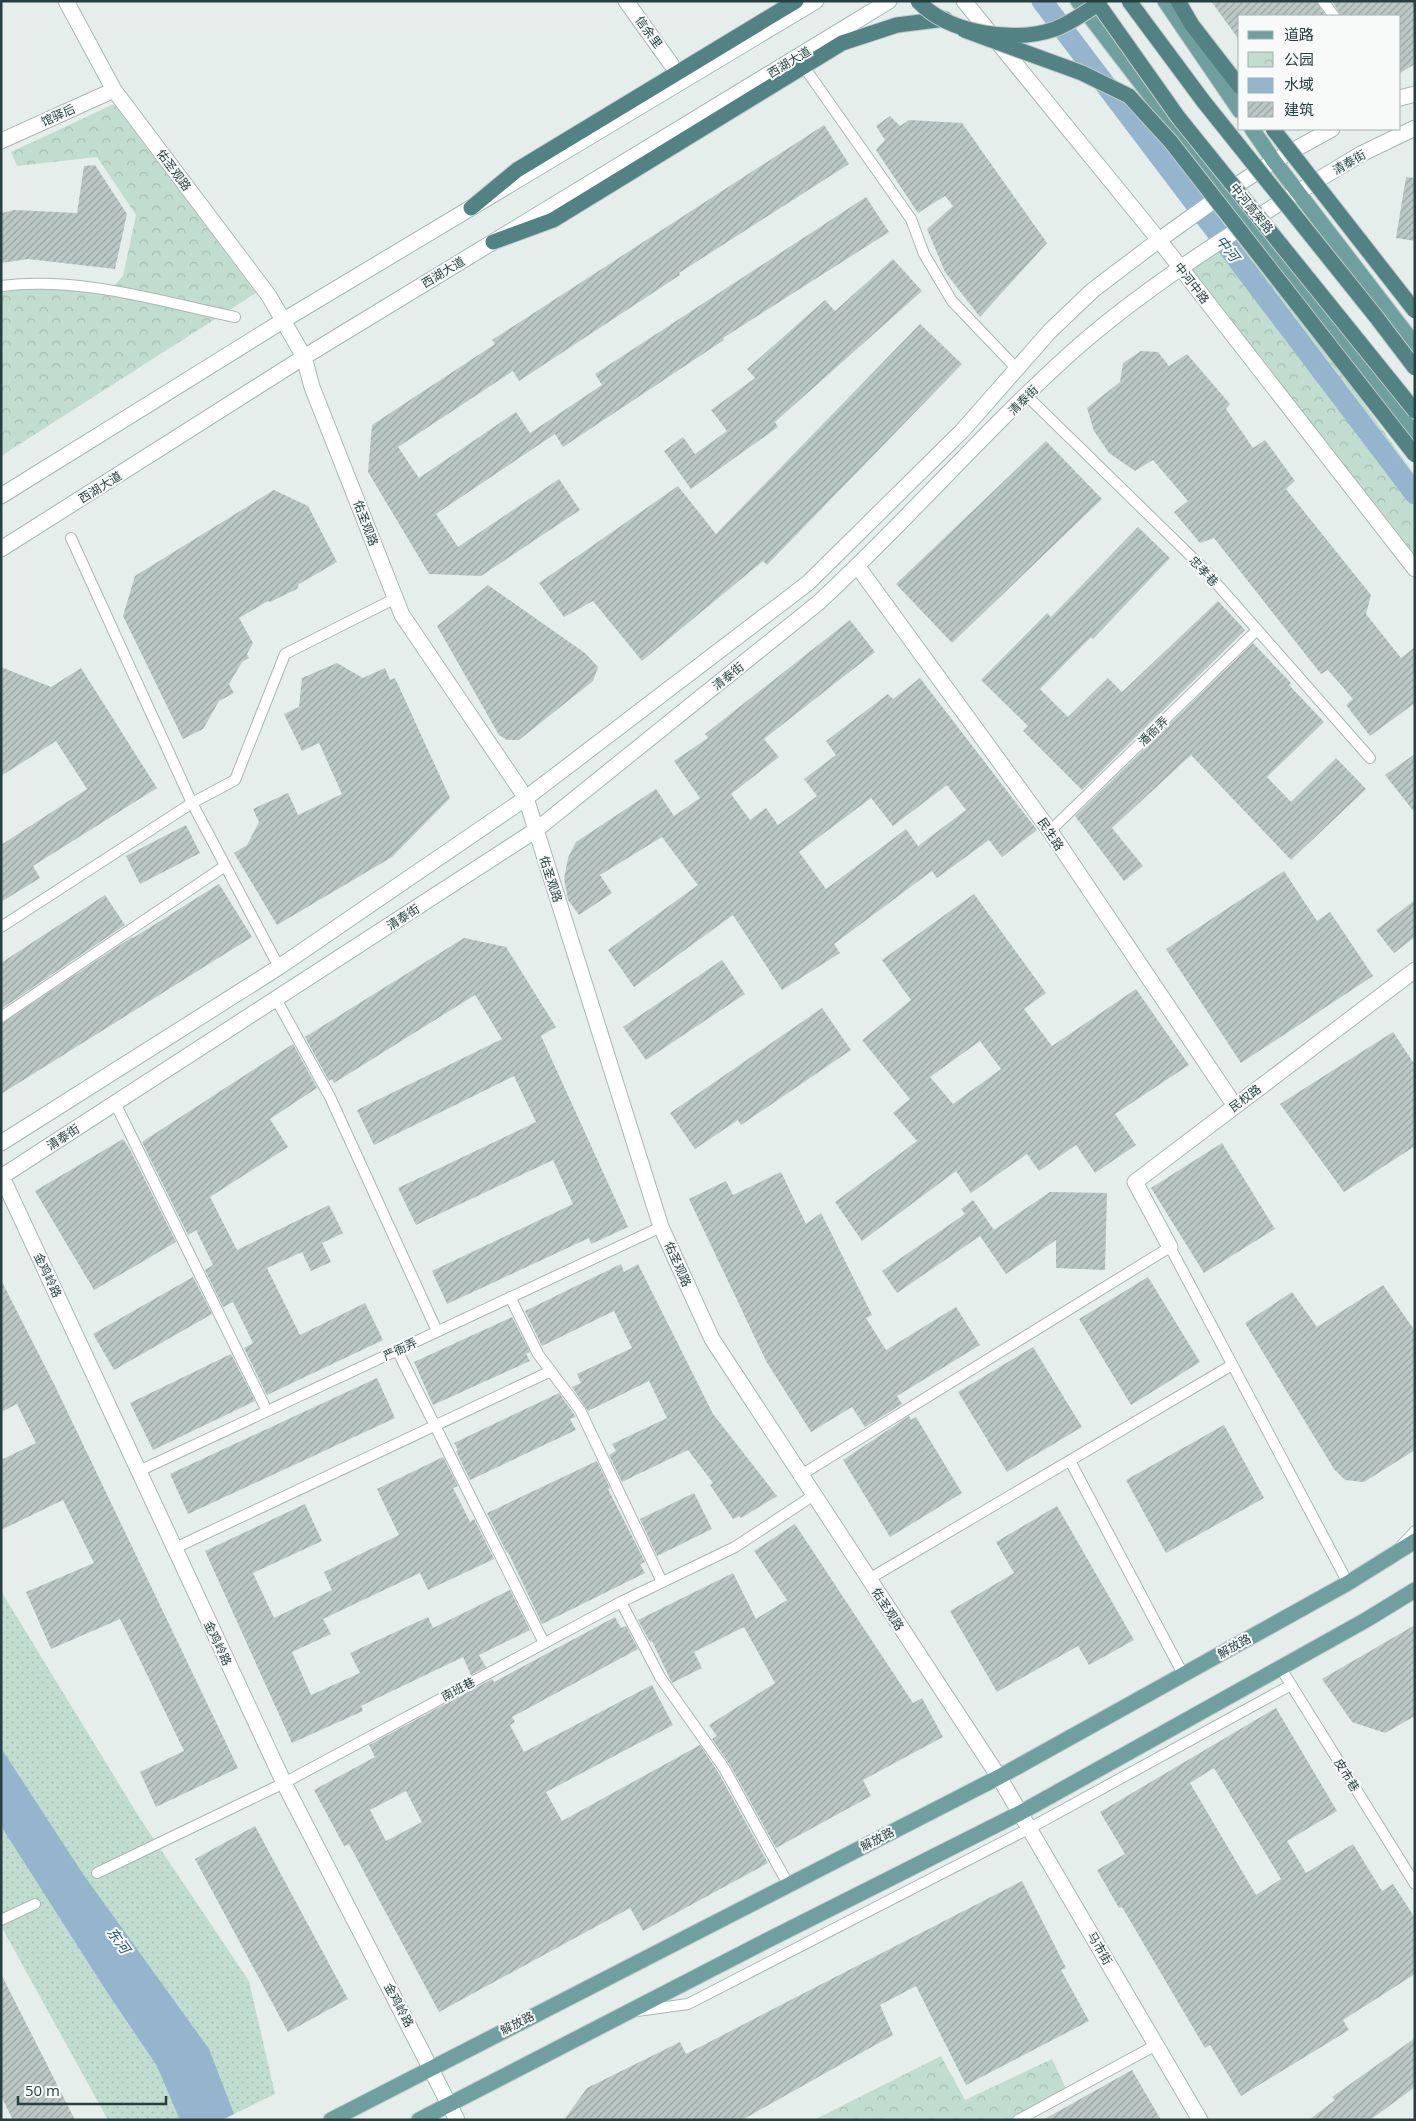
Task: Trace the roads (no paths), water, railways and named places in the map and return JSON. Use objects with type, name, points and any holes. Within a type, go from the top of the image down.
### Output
[{"type":"highway","points":[[470,208],[517,170],[796,1]]},
{"type":"highway","points":[[918,1],[924,8],[964,30],[1082,73],[1129,96],[1170,142],[1415,455]]},
{"type":"highway","name":"中河高架路","points":[[1096,1],[1178,117],[1415,410]]},
{"type":"highway","points":[[964,30],[1009,37],[1055,29],[1095,6],[1100,1]]},
{"type":"highway","points":[[1129,1],[1204,102],[1415,368]]},
{"type":"highway","points":[[1178,1],[1192,25],[1238,84]]},
{"type":"highway","points":[[493,242],[553,220],[842,44],[897,25],[944,19]]},
{"type":"highway","points":[[1274,130],[1415,311]]},
{"type":"main road","points":[[1078,1],[1248,223],[1349,348],[1415,435]]},
{"type":"main road","points":[[1165,1],[1238,108]]},
{"type":"main road","points":[[1253,130],[1274,161],[1415,345]]},
{"type":"main road","name":"解放路","points":[[331,2120],[999,1777],[1348,1583],[1415,1541]]},
{"type":"main road","points":[[419,2120],[1020,1813],[1366,1620],[1415,1590]]},
{"type":"street","name":"佑圣观路","points":[[66,1],[114,90],[263,288],[284,320],[304,356],[312,387],[402,615],[526,798],[661,1227],[712,1339],[999,1777]]},
{"type":"street","name":"信余里","points":[[626,1],[671,64]]},
{"type":"street","points":[[1,496],[284,320],[816,1]]},
{"type":"street","name":"西湖大道","points":[[1,549],[304,356],[889,1]]},
{"type":"street","name":"中河中路","points":[[964,1],[1159,240],[1415,569]]},
{"type":"street","name":"馆驿后","points":[[1,141],[114,90]]},
{"type":"street","points":[[1401,98],[1415,94]]},
{"type":"street","name":"清泰街","points":[[2,1176],[536,830],[818,603],[858,566],[1026,396],[1073,351],[1126,308],[1248,223],[1361,154],[1415,128]]},
{"type":"street","name":"清泰街","points":[[1,1143],[279,967],[526,798],[808,583],[962,431],[1050,332],[1093,290],[1211,202],[1274,161],[1330,130]]},
{"type":"street","name":"民生路","points":[[858,566],[1050,831],[1235,1106]]},
{"type":"street","name":"民权路","points":[[1170,1247],[1135,1182],[1415,970]]},
{"type":"street","name":"金鸡岭路","points":[[2,1176],[284,1783],[457,2120]]},
{"type":"street","name":"马市街","points":[[999,1777],[1200,2120]]},
{"type":"lane","points":[[1323,1],[1333,15]]},
{"type":"lane","points":[[808,74],[911,219],[924,254],[952,301],[1018,370]]},
{"type":"lane","points":[[1,286],[27,282],[81,285],[235,317]]},
{"type":"lane","name":"忠孝巷","points":[[1026,396],[1202,567],[1370,758]]},
{"type":"lane","points":[[71,538],[192,803],[279,967]]},
{"type":"lane","points":[[1,927],[192,803],[235,780],[285,654],[396,598]]},
{"type":"lane","name":"潘衙弄","points":[[1050,831],[1257,630]]},
{"type":"lane","points":[[1,1017],[226,866]]},
{"type":"lane","points":[[276,999],[330,1097],[437,1331]]},
{"type":"lane","points":[[115,1103],[268,1411]]},
{"type":"lane","name":"严衙弄","points":[[139,1471],[661,1227]]},
{"type":"lane","points":[[801,1475],[1170,1247],[1348,1583]]},
{"type":"lane","points":[[510,1297],[538,1354],[580,1410],[662,1582]]},
{"type":"lane","points":[[397,1350],[544,1643]]},
{"type":"lane","points":[[869,1579],[1232,1365]]},
{"type":"lane","points":[[175,1548],[551,1372]]},
{"type":"lane","points":[[1070,1461],[1183,1674]]},
{"type":"lane","name":"南班巷","points":[[97,1873],[284,1783],[621,1602],[736,1547],[814,1495]]},
{"type":"lane","points":[[1394,1554],[1415,1531]]},
{"type":"lane","points":[[621,1602],[660,1677],[724,1768],[788,1884]]},
{"type":"lane","name":"皮市巷","points":[[1280,1667],[1415,1884]]},
{"type":"lane","points":[[627,2013],[688,2004],[1030,1828],[1291,1685]]},
{"type":"lane","points":[[1,1920],[36,1904]]},
{"type":"lane","points":[[1018,2120],[1156,2044]]},
{"type":"water","name":"东河","points":[[1,1748],[83,1874],[209,2049],[234,2114],[222,2120],[180,2120],[157,2066],[107,1992],[1,1826]]},
{"type":"waterway","name":"中河","points":[[1042,1],[1415,494]]}]
